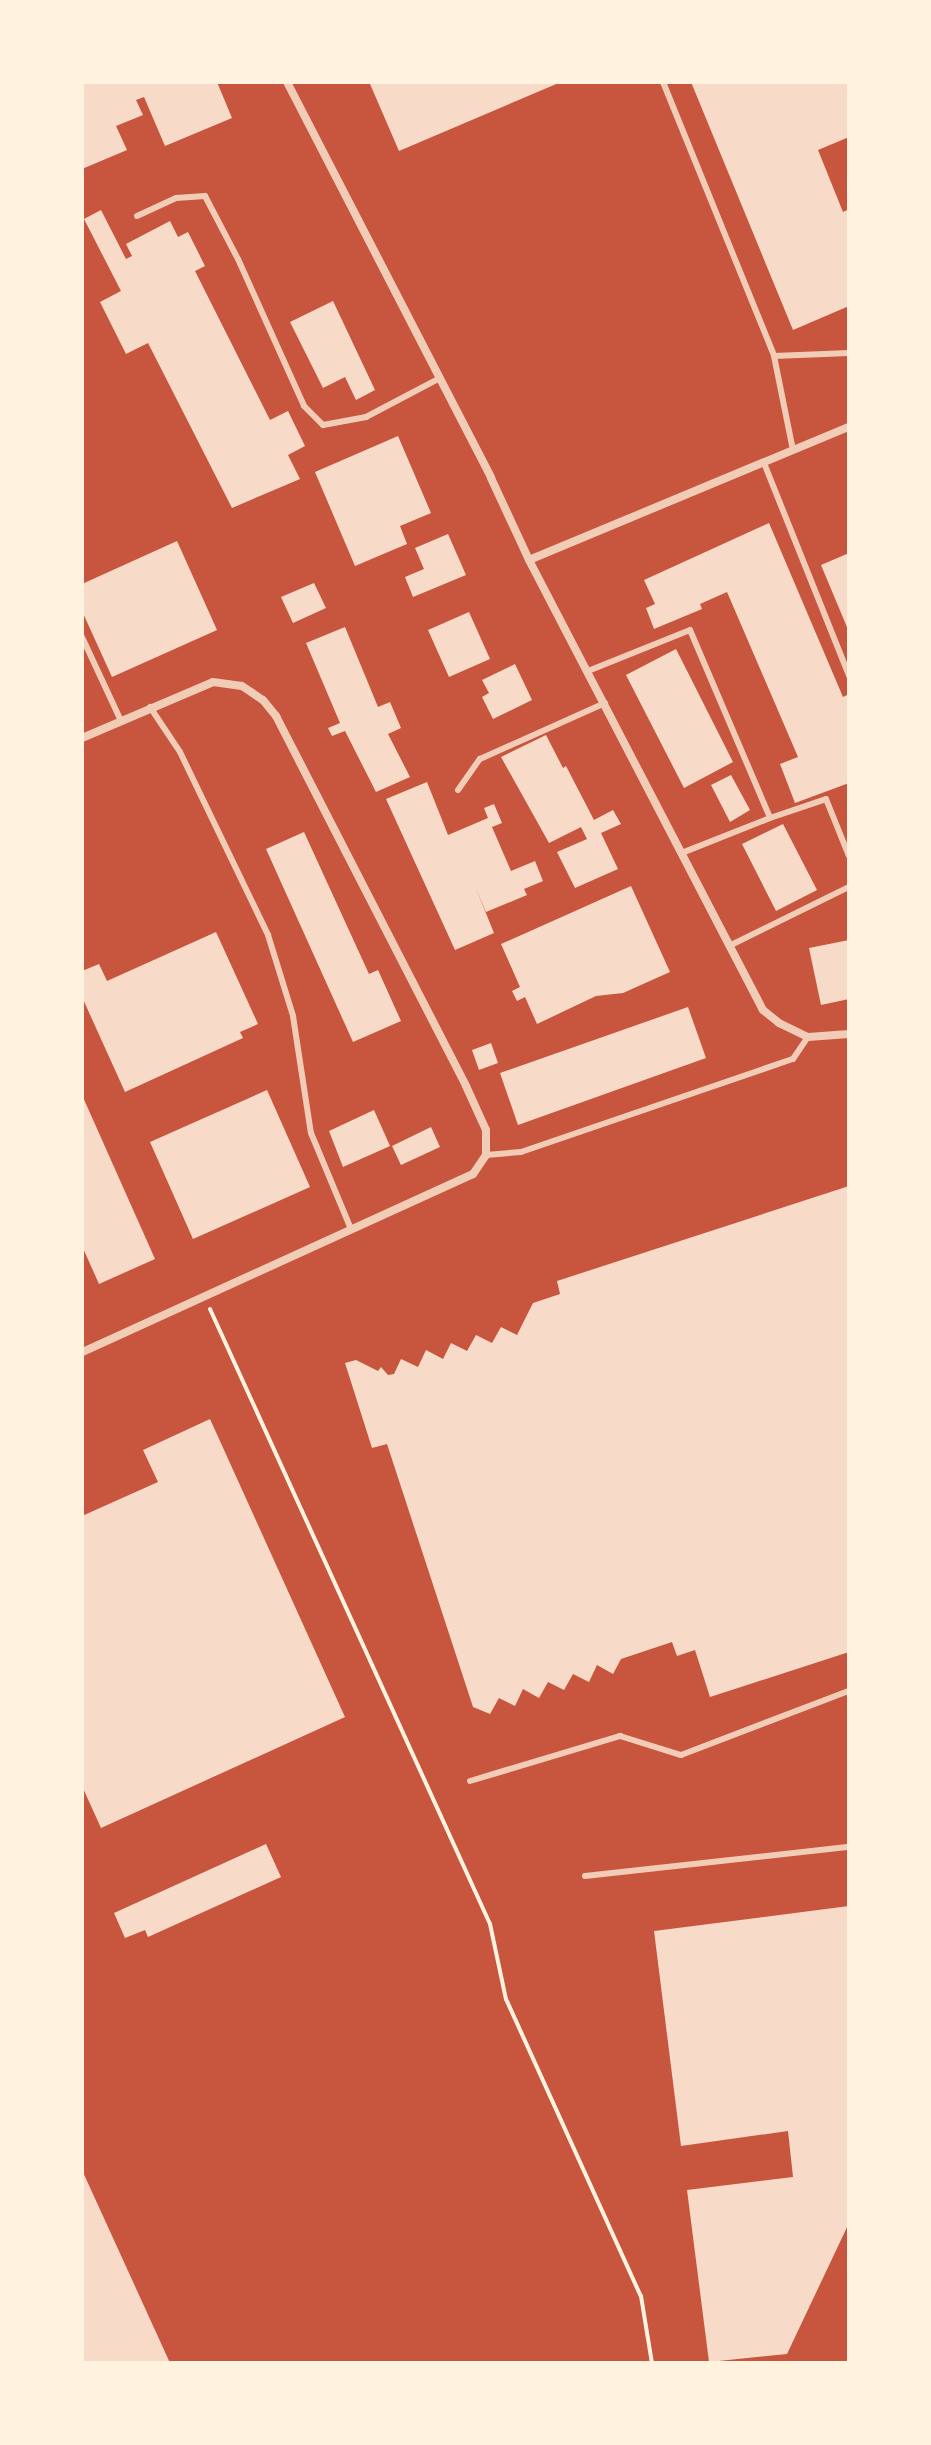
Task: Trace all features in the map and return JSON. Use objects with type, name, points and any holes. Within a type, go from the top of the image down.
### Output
[{"type":"street","points":[[287,82],[440,378],[529,560],[684,852],[763,1010],[779,1023],[808,1037],[849,1034]]},
{"type":"street","points":[[529,560],[849,427]]},
{"type":"street","points":[[82,738],[213,682],[242,686],[263,700],[276,716],[486,1130],[486,1155],[473,1174],[82,1352]]},
{"type":"lane","points":[[663,82],[774,356],[793,450]]},
{"type":"lane","points":[[137,216],[176,198],[205,196],[238,259],[304,406],[323,425],[366,417],[440,378]]},
{"type":"lane","points":[[774,356],[849,353]]},
{"type":"lane","points":[[764,463],[849,676]]},
{"type":"lane","points":[[588,671],[690,630],[770,818]]},
{"type":"lane","points":[[82,637],[121,721]]},
{"type":"lane","points":[[458,790],[480,759],[605,703]]},
{"type":"lane","points":[[150,707],[180,752],[268,935],[293,1016],[311,1133],[351,1229]]},
{"type":"lane","points":[[684,852],[826,799],[849,856]]},
{"type":"lane","points":[[731,945],[849,887]]},
{"type":"lane","points":[[486,1155],[521,1152],[781,1064],[793,1059],[808,1037]]},
{"type":"lane","points":[[470,1781],[620,1736],[681,1755],[849,1691]]},
{"type":"lane","points":[[585,1876],[849,1847]]},
{"type":"path","points":[[205,1296],[490,1924],[506,1999],[641,2296],[652,2363]]},
{"type":"building","points":[[82,82],[217,82],[232,118],[165,146],[144,97],[136,100],[143,115],[116,126],[127,150],[82,169]]},
{"type":"building","points":[[561,82],[399,151],[370,84]]},
{"type":"building","points":[[691,82],[849,82],[849,137],[818,150],[843,212],[849,209],[849,306],[793,330]]},
{"type":"building","points":[[101,210],[126,259],[132,256],[126,244],[170,221],[178,237],[188,232],[205,266],[195,271],[270,420],[288,411],[305,446],[288,455],[300,479],[232,508],[148,343],[126,354],[100,302],[121,291],[84,219]]},
{"type":"building","points":[[333,301],[375,390],[356,400],[345,377],[323,388],[290,322]]},
{"type":"building","points":[[398,436],[431,513],[400,526],[407,544],[355,566],[315,472]]},
{"type":"building","points":[[769,523],[843,697],[849,694],[849,783],[795,803],[780,764],[798,757],[727,592],[700,604],[702,609],[654,629],[646,608],[655,604],[644,580]]},
{"type":"building","points":[[448,534],[466,575],[413,597],[405,577],[424,569],[415,548]]},
{"type":"building","points":[[177,541],[217,630],[112,677],[82,611],[82,584]]},
{"type":"building","points":[[849,553],[849,632],[821,565]]},
{"type":"building","points":[[314,583],[326,608],[293,623],[281,597]]},
{"type":"building","points":[[469,612],[490,659],[449,677],[428,630]]},
{"type":"building","points":[[345,627],[378,707],[390,702],[401,728],[388,734],[410,777],[376,792],[345,731],[332,736],[328,728],[340,723],[306,643]]},
{"type":"building","points":[[676,649],[733,762],[684,788],[626,675]]},
{"type":"building","points":[[515,664],[532,700],[493,719],[482,697],[489,693],[482,680]]},
{"type":"building","points":[[546,735],[594,820],[613,810],[621,824],[601,833],[618,869],[575,888],[557,852],[587,839],[581,827],[549,843],[501,757]]},
{"type":"building","points":[[731,775],[750,810],[730,822],[711,785]]},
{"type":"building","points":[[427,782],[448,835],[488,818],[484,808],[494,804],[502,823],[492,827],[511,871],[535,861],[543,881],[524,889],[527,895],[486,912],[475,886],[494,933],[455,950],[386,799]]},
{"type":"building","points":[[783,824],[817,890],[776,911],[742,844]]},
{"type":"building","points":[[304,832],[369,974],[378,970],[401,1021],[353,1042],[266,849]]},
{"type":"building","points":[[631,886],[670,972],[623,993],[596,996],[537,1024],[525,997],[517,1001],[512,991],[520,987],[501,944]]},
{"type":"building","points":[[216,932],[258,1024],[240,1032],[243,1038],[125,1092],[82,997],[82,971],[99,964],[107,981]]},
{"type":"building","points":[[849,940],[849,999],[821,1005],[809,948]]},
{"type":"building","points":[[688,1007],[706,1058],[518,1125],[500,1073]]},
{"type":"building","points":[[491,1043],[498,1063],[479,1070],[472,1050]]},
{"type":"building","points":[[267,1090],[310,1187],[193,1239],[150,1142]]},
{"type":"building","points":[[82,1095],[155,1259],[99,1284],[82,1246]]},
{"type":"building","points":[[374,1110],[390,1146],[343,1167],[329,1131]]},
{"type":"building","points":[[431,1127],[440,1147],[401,1165],[392,1146]]},
{"type":"building","points":[[849,1186],[849,1652],[710,1697],[695,1650],[677,1656],[672,1642],[621,1659],[613,1674],[597,1665],[589,1682],[573,1674],[564,1690],[548,1682],[539,1698],[523,1689],[515,1706],[499,1698],[490,1714],[473,1707],[387,1444],[372,1448],[345,1363],[356,1360],[378,1371],[381,1367],[388,1375],[394,1374],[401,1359],[418,1367],[426,1350],[443,1359],[451,1343],[467,1351],[476,1335],[492,1343],[501,1327],[517,1335],[533,1303],[560,1294],[557,1281]]},
{"type":"building","points":[[210,1419],[345,1717],[101,1828],[82,1786],[82,1516],[158,1482],[143,1450]]},
{"type":"building","points":[[266,1844],[281,1877],[148,1937],[145,1930],[125,1938],[114,1913]]},
{"type":"building","points":[[849,1906],[849,2223],[787,2354],[709,2362],[687,2190],[793,2177],[788,2131],[681,2146],[654,1931]]},
{"type":"building","points":[[82,2170],[170,2363],[82,2363]]}]
